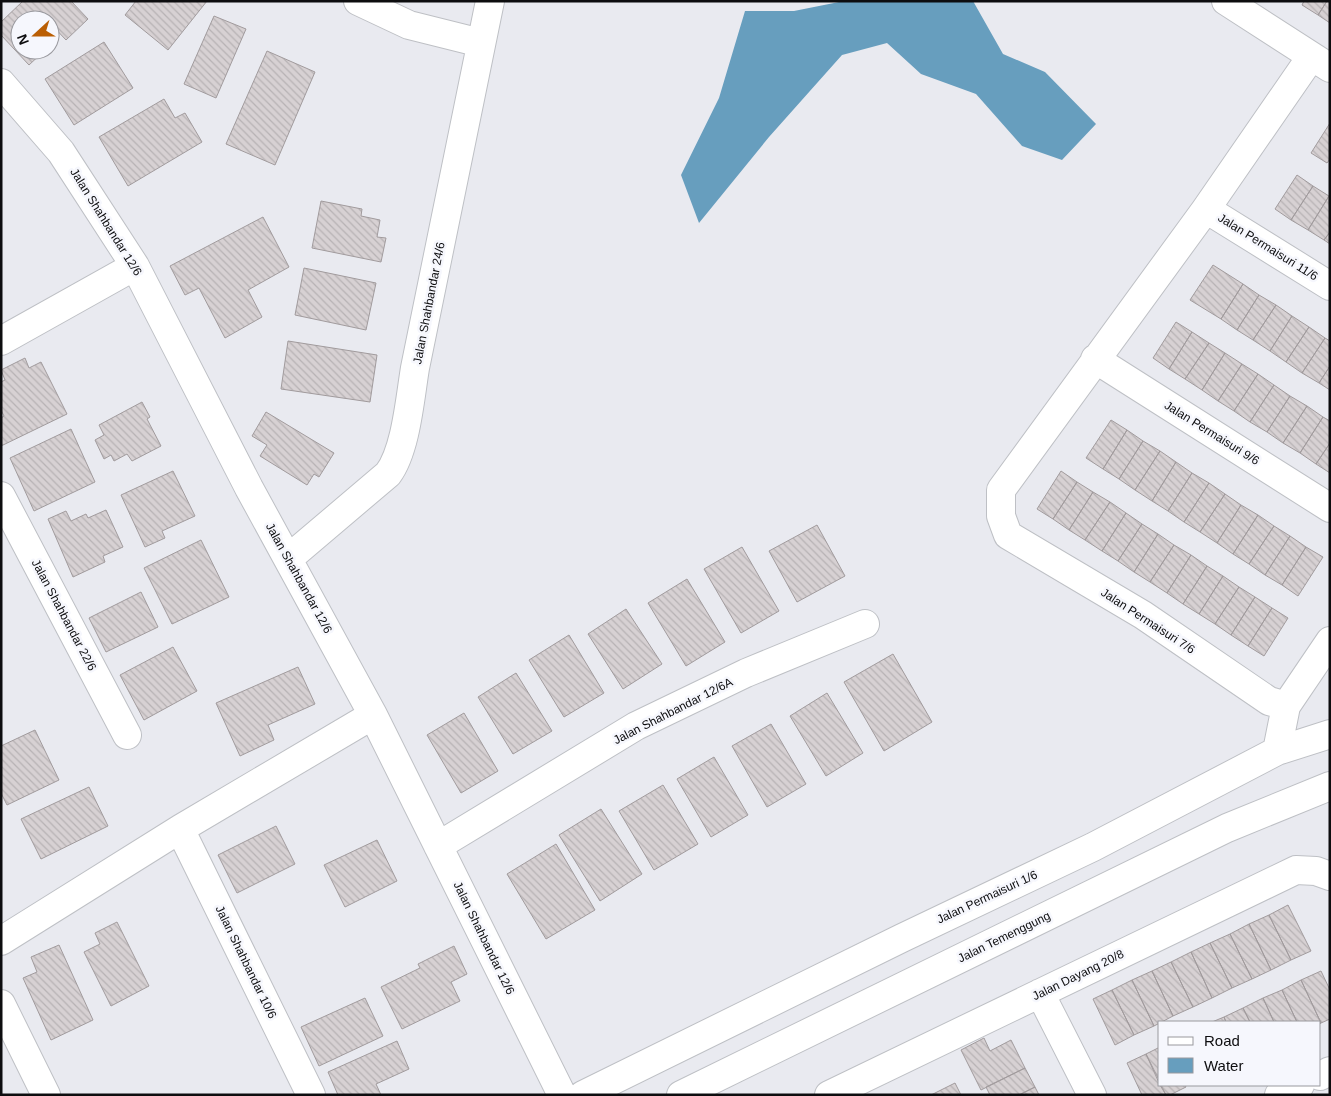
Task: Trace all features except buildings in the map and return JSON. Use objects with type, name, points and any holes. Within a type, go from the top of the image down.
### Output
[{"type":"street","points":[[358,1],[409,25],[481,43]]},
{"type":"street","name":"Jalan Shahbandar 24/6","points":[[289,558],[388,474],[395,464],[406,423],[490,1]]},
{"type":"street","points":[[1095,359],[1206,209],[1320,63],[1226,1]]},
{"type":"street","name":"Jalan Shahbandar 12/6","points":[[1,83],[61,152],[134,266],[245,480],[373,715],[562,1095]]},
{"type":"street","name":"Jalan Permaisuri 11/6","points":[[1206,209],[1330,286]]},
{"type":"street","points":[[1,341],[134,266]]},
{"type":"street","name":"Jalan Permaisuri 9/6","points":[[1095,359],[1330,508]]},
{"type":"street","name":"Jalan Permaisuri 7/6","points":[[1095,359],[1001,490],[1001,516],[1008,535],[1142,615],[1268,701],[1286,706]]},
{"type":"street","name":"Jalan Shahbandar 22/6","points":[[1,496],[127,735]]},
{"type":"street","name":"Jalan Shahbandar 12/6A","points":[[438,846],[636,726],[746,674],[865,624]]},
{"type":"street","points":[[1277,752],[1286,706],[1330,641]]},
{"type":"street","points":[[1,941],[180,829],[373,715]]},
{"type":"street","name":"Jalan Permaisuri 1/6","points":[[583,1095],[902,938],[1093,848],[1277,752],[1330,734]]},
{"type":"street","name":"Jalan Temenggung","points":[[681,1095],[1226,828],[1330,786]]},
{"type":"street","name":"Jalan Shahbandar 10/6","points":[[180,829],[311,1095]]},
{"type":"street","name":"Jalan Dayang 20/8","points":[[829,1095],[870,1086],[1040,992],[1296,870],[1316,871],[1330,876]]},
{"type":"street","points":[[1040,992],[1092,1095]]},
{"type":"street","points":[[1,1004],[46,1095]]},
{"type":"street","points":[[1279,1095],[1298,1086]]},
{"type":"water","points":[[844,1],[973,1],[1003,54],[1045,72],[1096,124],[1062,160],[1022,146],[976,94],[921,74],[887,43],[842,55],[769,137],[699,223],[681,175],[719,98],[745,11],[794,11]]}]
